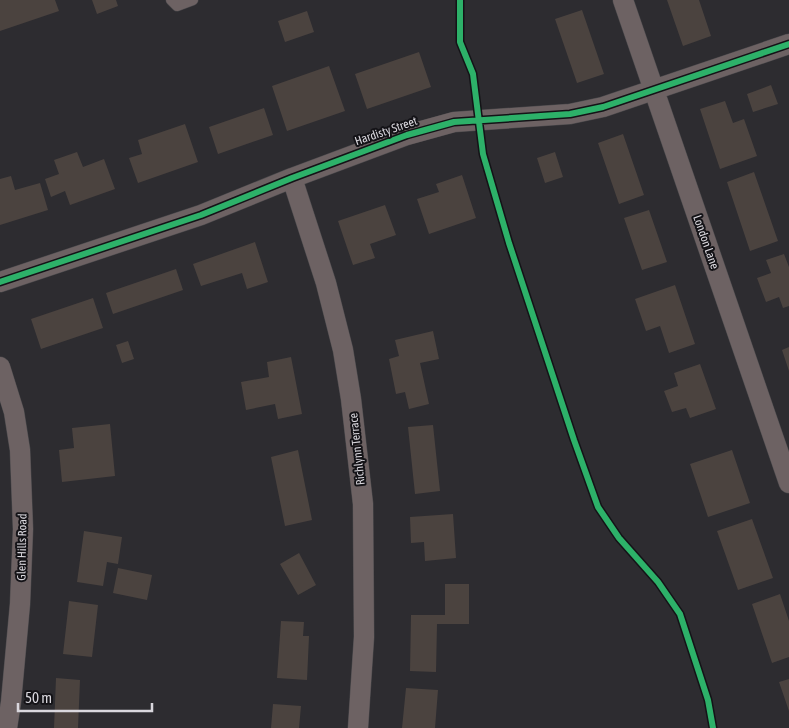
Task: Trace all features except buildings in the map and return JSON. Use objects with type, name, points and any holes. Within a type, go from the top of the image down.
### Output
[{"type":"street","name":"London Lane","points":[[623,0],[789,483]]},
{"type":"street","name":"Hardisty Street","points":[[0,282],[201,215],[292,178],[407,135],[454,122],[570,114],[603,107],[789,44]]},
{"type":"street","name":"Richlynn Terrace","points":[[292,178],[326,283],[343,350],[351,399],[363,504],[364,637],[358,728]]},
{"type":"street","name":"Glen Hills Road","points":[[0,367],[14,412],[20,450],[23,530],[20,604],[12,702],[7,728]]},
{"type":"lane","points":[[171,0],[177,6],[193,0]]},
{"type":"cycle path","points":[[460,0],[460,42],[473,74],[483,154],[509,243],[574,440],[598,507],[619,538],[658,582],[680,614],[708,700],[713,728]]},
{"type":"cycle path","points":[[0,282],[201,215],[292,178],[407,135],[454,122],[570,114],[603,107],[789,44]]}]
